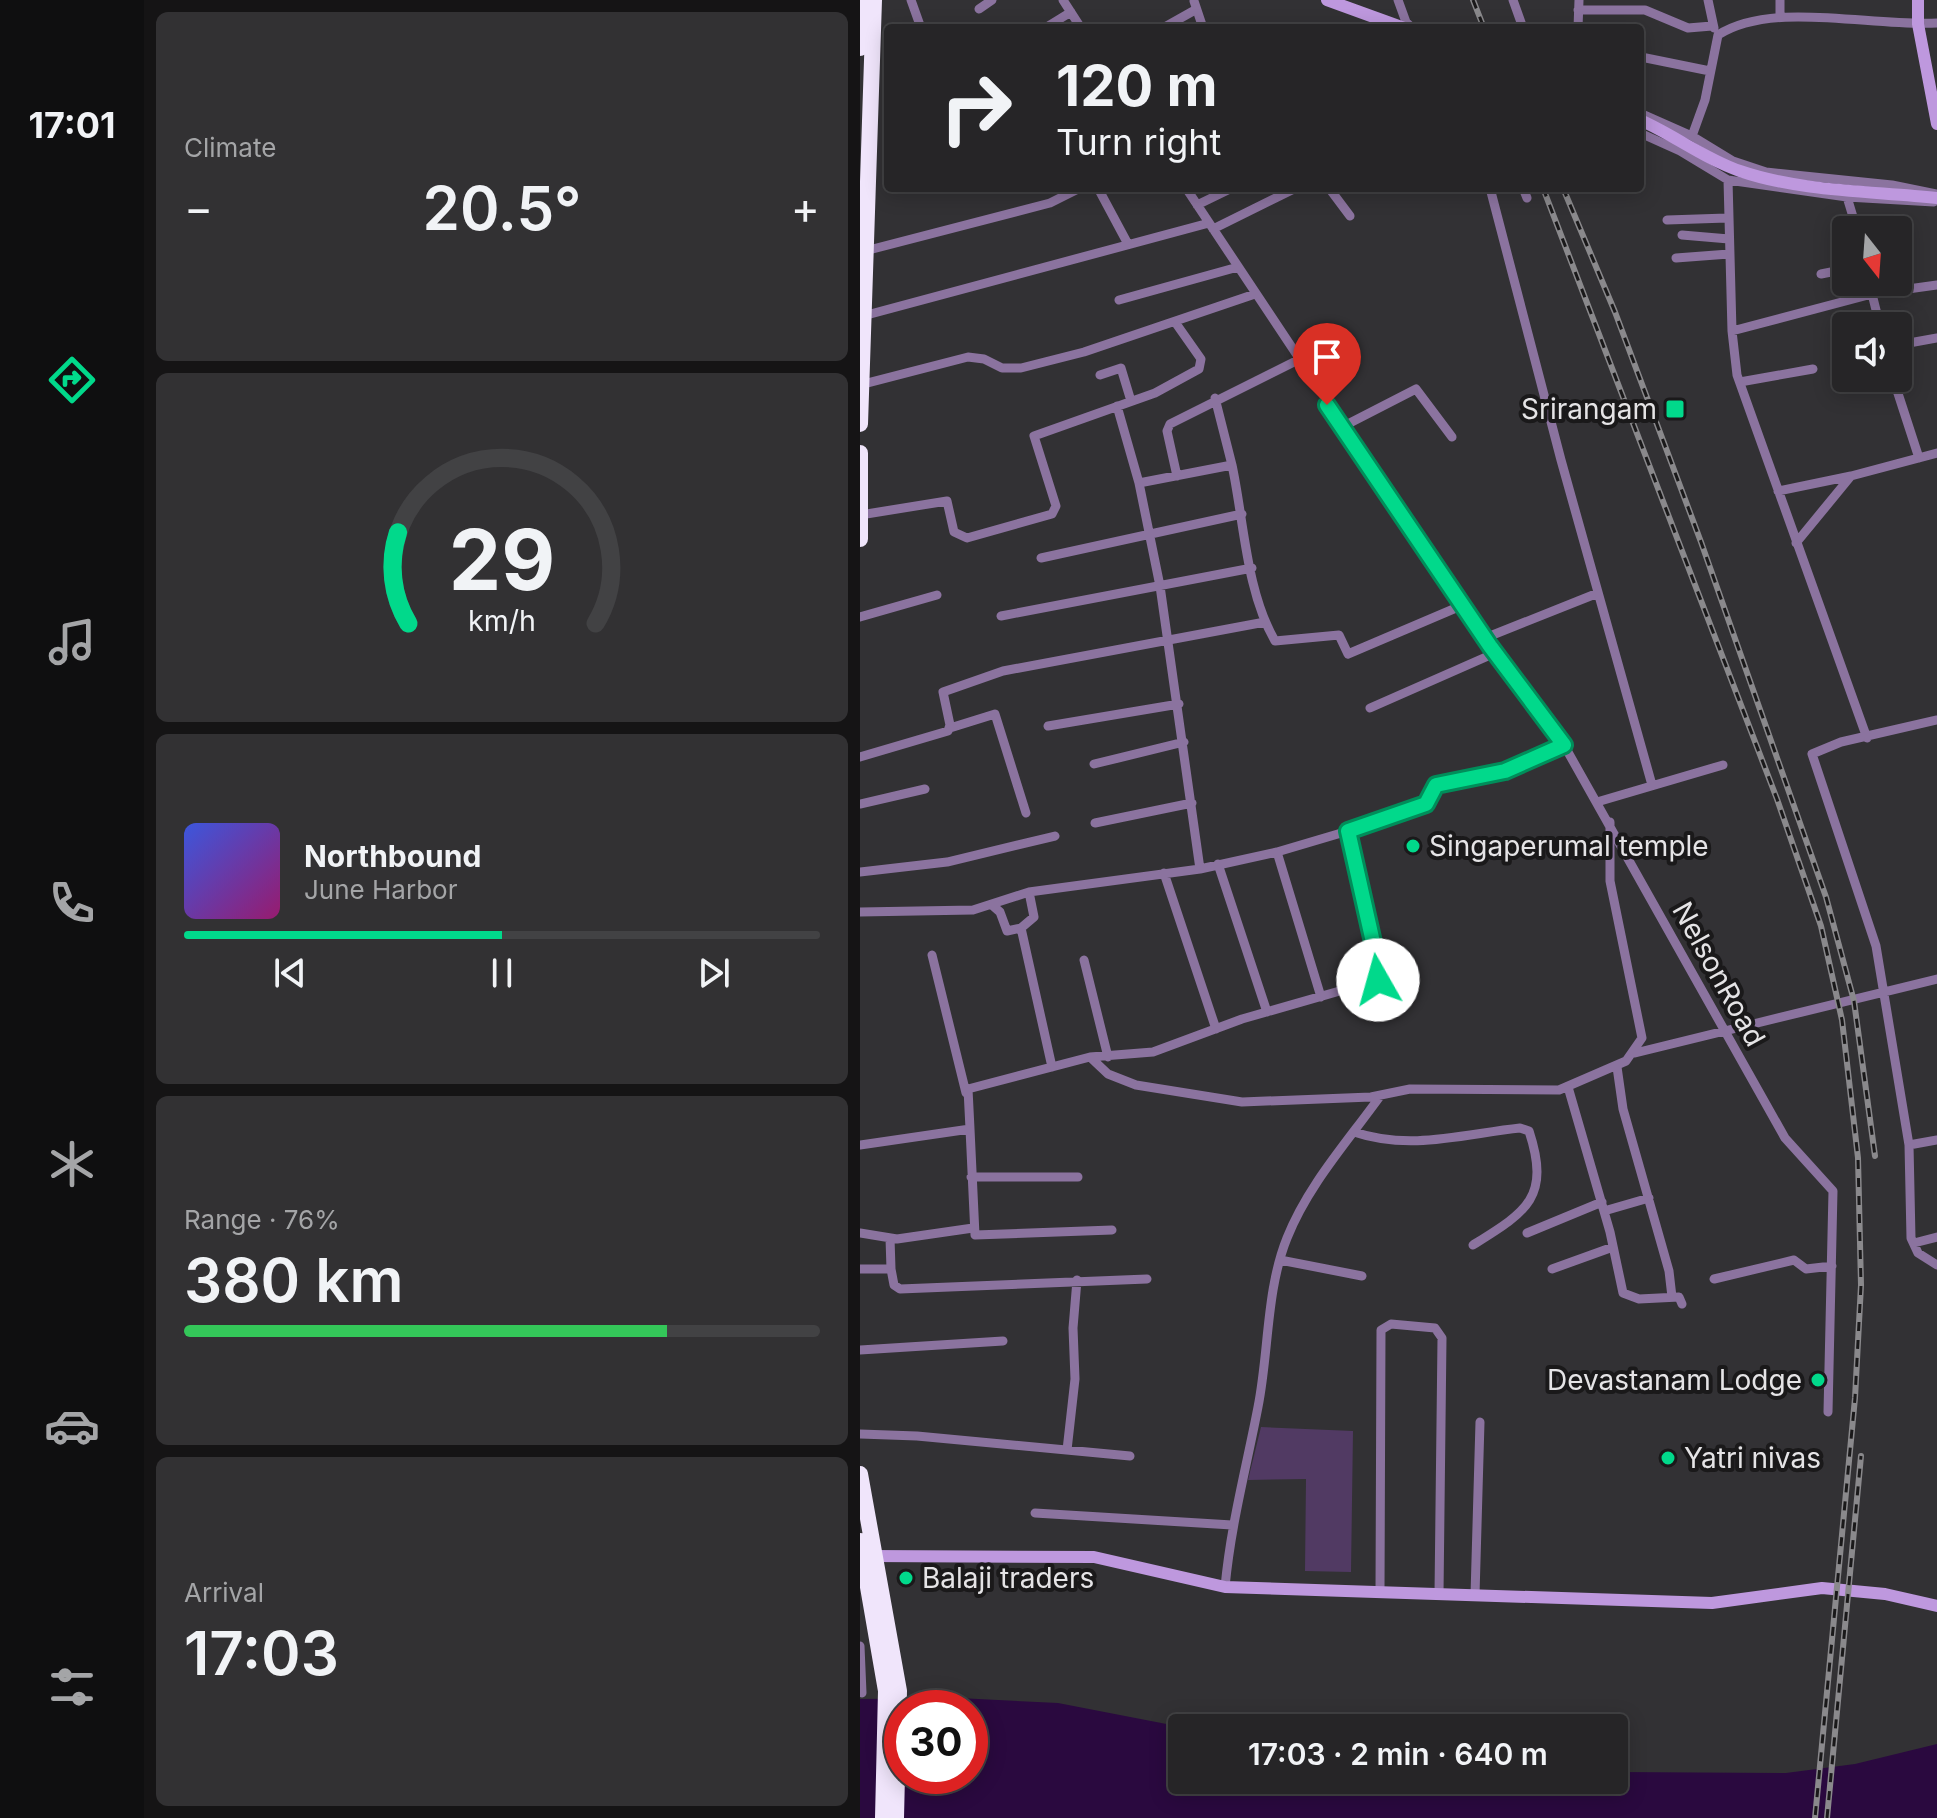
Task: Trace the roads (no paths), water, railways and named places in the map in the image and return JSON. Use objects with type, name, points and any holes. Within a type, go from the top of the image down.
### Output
[{"type":"highway","points":[[860,48],[861,0]]},
{"type":"highway","points":[[860,424],[874,0]]},
{"type":"highway","points":[[860,453],[860,539]]},
{"type":"highway","points":[[860,1474],[865,1552],[893,1690]]},
{"type":"highway","points":[[883,1818],[885,1794]]},
{"type":"highway","points":[[895,1794],[896,1818]]},
{"type":"main road","points":[[1327,0],[1401,24]]},
{"type":"main road","points":[[1918,0],[1918,24],[1935,112]]},
{"type":"main road","points":[[1644,122],[1682,139],[1723,164],[1758,176],[1937,198]]},
{"type":"main road","points":[[865,1552],[1094,1557],[1225,1587],[1712,1603],[1822,1588],[1885,1594],[1937,1606]]},
{"type":"street","points":[[911,0],[920,24]]},
{"type":"street","points":[[979,9],[992,0]]},
{"type":"street","points":[[1063,0],[1078,24]]},
{"type":"street","points":[[1398,0],[1406,24]]},
{"type":"street","points":[[1513,0],[1522,24]]},
{"type":"street","points":[[1692,136],[1705,100],[1716,30],[1708,0]]},
{"type":"street","points":[[1780,0],[1780,16]]},
{"type":"street","points":[[1578,5],[1645,10],[1688,28],[1716,30],[1746,18],[1829,14],[1918,24],[1937,23]]},
{"type":"street","points":[[1169,24],[1194,6]]},
{"type":"street","points":[[1052,24],[1071,12]]},
{"type":"street","points":[[1644,58],[1710,71]]},
{"type":"street","points":[[1644,115],[1692,136],[1733,161],[1766,172],[1892,185],[1937,198]]},
{"type":"street","points":[[1644,135],[1680,151],[1728,180],[1847,197],[1937,198]]},
{"type":"street","points":[[1728,180],[1732,331],[1740,382],[1867,738]]},
{"type":"street","points":[[865,251],[1050,203],[1072,192]]},
{"type":"street","points":[[1100,192],[1128,244]]},
{"type":"street","name":"NelsonRoad","points":[[1189,192],[1495,653],[1564,745],[1785,1138],[1834,1192],[1828,1412]]},
{"type":"street","points":[[1197,205],[1224,192]]},
{"type":"street","points":[[863,316],[1128,244],[1211,226],[1287,192]]},
{"type":"street","points":[[1332,192],[1350,216]]},
{"type":"street","points":[[1491,192],[1652,785]]},
{"type":"street","points":[[1847,197],[1853,216]]},
{"type":"street","points":[[1667,220],[1727,218]]},
{"type":"street","points":[[1682,235],[1729,239]]},
{"type":"street","points":[[1676,258],[1729,254]]},
{"type":"street","points":[[1119,300],[1238,267]]},
{"type":"street","points":[[1821,274],[1832,272]]},
{"type":"street","points":[[1912,288],[1937,285]]},
{"type":"street","points":[[860,385],[968,357],[984,359],[1002,368],[1021,368],[1175,322],[1255,294]]},
{"type":"street","points":[[1732,331],[1864,296]]},
{"type":"street","points":[[860,515],[947,501],[954,532],[967,538],[1052,514],[1056,506],[1034,436],[1178,383],[1202,365],[1175,322]]},
{"type":"street","points":[[1912,342],[1937,338]]},
{"type":"street","points":[[1177,476],[1168,426],[1215,398],[1298,360]]},
{"type":"street","points":[[1100,375],[1121,368],[1131,401]]},
{"type":"street","points":[[1740,382],[1813,369]]},
{"type":"street","points":[[1342,427],[1416,389],[1452,437]]},
{"type":"street","points":[[1898,392],[1919,458]]},
{"type":"street","points":[[1215,398],[1265,622],[1279,642],[1339,635],[1348,654],[1463,605]]},
{"type":"street","points":[[1117,406],[1139,483],[1160,586],[1200,869]]},
{"type":"street","points":[[1778,491],[1937,453]]},
{"type":"street","points":[[1139,483],[1232,465]]},
{"type":"street","points":[[1796,543],[1851,476]]},
{"type":"street","points":[[1041,558],[1242,514]]},
{"type":"street","points":[[1001,616],[1252,568]]},
{"type":"street","points":[[1485,638],[1598,593]]},
{"type":"street","points":[[860,617],[937,595]]},
{"type":"street","points":[[950,728],[943,692],[1003,671],[1265,622]]},
{"type":"street","points":[[1370,708],[1495,653]]},
{"type":"street","points":[[1048,726],[1179,704]]},
{"type":"street","points":[[860,757],[994,713],[1026,813]]},
{"type":"street","points":[[1937,720],[1825,747],[1812,754],[1876,946],[1909,1145],[1914,1243],[1918,1253],[1937,1265]]},
{"type":"street","points":[[1094,764],[1184,742]]},
{"type":"street","points":[[860,912],[973,910],[1029,892],[1200,869],[1277,852],[1426,804],[1436,785],[1505,771],[1564,745]]},
{"type":"street","points":[[1597,802],[1723,765]]},
{"type":"street","points":[[860,804],[925,789]]},
{"type":"street","points":[[1095,823],[1192,803]]},
{"type":"street","points":[[1610,822],[1610,881],[1642,1038],[1635,1053]]},
{"type":"street","points":[[966,1093],[970,1087],[1090,1057],[1153,1052],[1267,1012],[1376,982],[1379,976],[1348,831]]},
{"type":"street","points":[[860,872],[947,862],[1055,836]]},
{"type":"street","points":[[1277,852],[1321,997]]},
{"type":"street","points":[[1218,864],[1267,1012]]},
{"type":"street","points":[[1164,873],[1216,1029]]},
{"type":"street","points":[[992,905],[1000,912],[1007,931],[1021,928],[1034,917],[1029,892]]},
{"type":"street","points":[[1021,928],[1052,1067]]},
{"type":"street","points":[[932,955],[966,1093],[973,1228],[979,1236],[1112,1230]]},
{"type":"street","points":[[1084,960],[1108,1057]]},
{"type":"street","points":[[1090,1057],[1108,1074],[1136,1085],[1228,1102],[1381,1095],[1410,1089],[1547,1091],[1568,1087],[1617,1067],[1635,1053],[1937,981]]},
{"type":"street","points":[[1617,1067],[1623,1109],[1669,1271],[1672,1297]]},
{"type":"street","points":[[1568,1087],[1603,1206],[1623,1293],[1639,1299],[1679,1297],[1682,1304]]},
{"type":"street","points":[[1225,1587],[1232,1525],[1258,1407],[1280,1260],[1301,1209],[1381,1095]]},
{"type":"street","points":[[1354,1132],[1396,1142],[1460,1138],[1520,1128],[1529,1131],[1537,1178],[1536,1194],[1521,1215],[1473,1245]]},
{"type":"street","points":[[860,1145],[970,1129]]},
{"type":"street","points":[[1909,1145],[1937,1140]]},
{"type":"street","points":[[971,1177],[1078,1177]]},
{"type":"street","points":[[1527,1233],[1603,1206],[1649,1198]]},
{"type":"street","points":[[860,1233],[890,1238],[973,1228]]},
{"type":"street","points":[[1914,1243],[1937,1237]]},
{"type":"street","points":[[890,1238],[894,1287],[899,1289],[1147,1279]]},
{"type":"street","points":[[1552,1269],[1613,1247]]},
{"type":"street","points":[[1280,1260],[1362,1276]]},
{"type":"street","points":[[1714,1279],[1794,1260],[1806,1269],[1832,1266]]},
{"type":"street","points":[[860,1269],[891,1269]]},
{"type":"street","points":[[1067,1450],[1075,1379],[1073,1328],[1077,1280]]},
{"type":"street","points":[[1380,1592],[1381,1330],[1391,1324],[1435,1328],[1442,1338],[1439,1594]]},
{"type":"street","points":[[860,1350],[1003,1341]]},
{"type":"street","points":[[1475,1595],[1480,1422]]},
{"type":"street","points":[[860,1434],[917,1436],[1130,1456]]},
{"type":"street","points":[[1035,1513],[1232,1525]]},
{"type":"street","points":[[860,1646],[862,1693]]},
{"type":"railway","points":[[1473,0],[1482,24]]},
{"type":"railway","points":[[1545,192],[1777,799],[1821,926],[1842,1020],[1858,1158],[1861,1285],[1855,1398],[1815,1818]]},
{"type":"railway","points":[[1565,192],[1615,312],[1701,542],[1826,897],[1854,1001],[1875,1156]]},
{"type":"railway","points":[[1827,1818],[1861,1456]]},
{"type":"place","name":"Srirangam","points":[[1675,409]]},
{"type":"place","name":"Singaperumal temple","points":[[1413,846]]},
{"type":"place","name":"Devastanam Lodge","points":[[1818,1380]]},
{"type":"place","name":"Yatri nivas","points":[[1668,1458]]},
{"type":"place","name":"Balaji traders","points":[[906,1578]]}]
